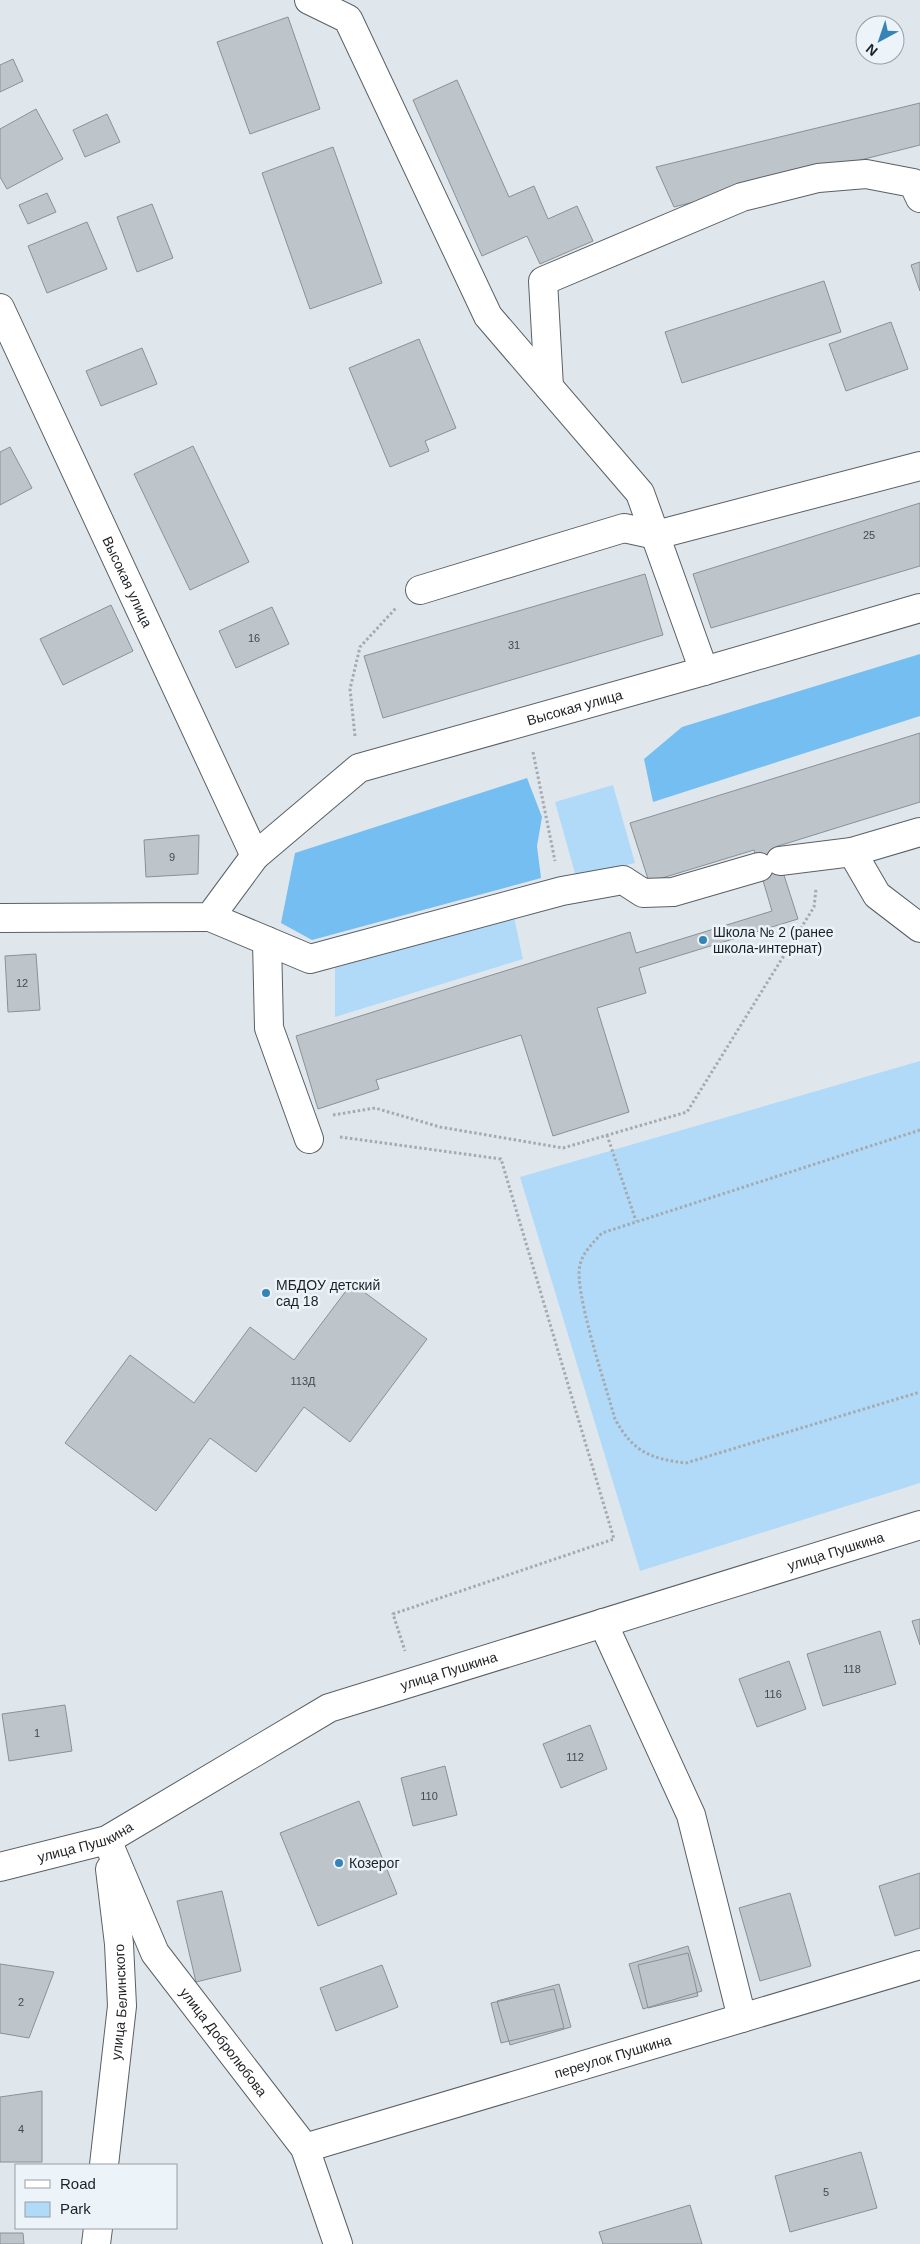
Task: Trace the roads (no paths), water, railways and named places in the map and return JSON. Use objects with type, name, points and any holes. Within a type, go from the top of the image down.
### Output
[{"type":"street","points":[[310,0],[348,19],[488,316],[640,493],[704,671]]},
{"type":"street","points":[[549,387],[543,281],[742,197],[818,178],[866,174],[903,181],[913,183],[920,198]]},
{"type":"street","name":"Высокая улица","points":[[0,308],[256,856]]},
{"type":"street","points":[[420,590],[624,528],[656,535],[920,466]]},
{"type":"street","name":"Высокая улица","points":[[210,917],[256,856],[359,768],[920,608]]},
{"type":"street","points":[[0,918],[210,917],[310,959],[562,891],[623,880],[643,893],[673,892],[769,864],[852,852],[920,832]]},
{"type":"street","points":[[852,852],[878,895],[920,928]]},
{"type":"street","points":[[267,941],[269,1028],[309,1139]]},
{"type":"street","name":"улица Пушкина","points":[[0,1867],[107,1840],[329,1708],[920,1525]]},
{"type":"street","points":[[603,1623],[690,1815],[742,2018]]},
{"type":"street","name":"улица Добролюбова","points":[[107,1840],[155,1953],[305,2148],[338,2244]]},
{"type":"street","name":"улица Белинского","points":[[104,2164],[122,2006],[118,1944],[107,1840]]},
{"type":"street","name":"переулок Пушкина","points":[[305,2148],[920,1965]]},
{"type":"street","points":[[96,2244],[98,2229]]},
{"type":"place","name":"Школа № 2 (ранее школа-интернат)","points":[[703,940]]},
{"type":"place","name":"МБДОУ детский сад 18","points":[[266,1293]]},
{"type":"place","name":"Козерог","points":[[339,1863]]}]
